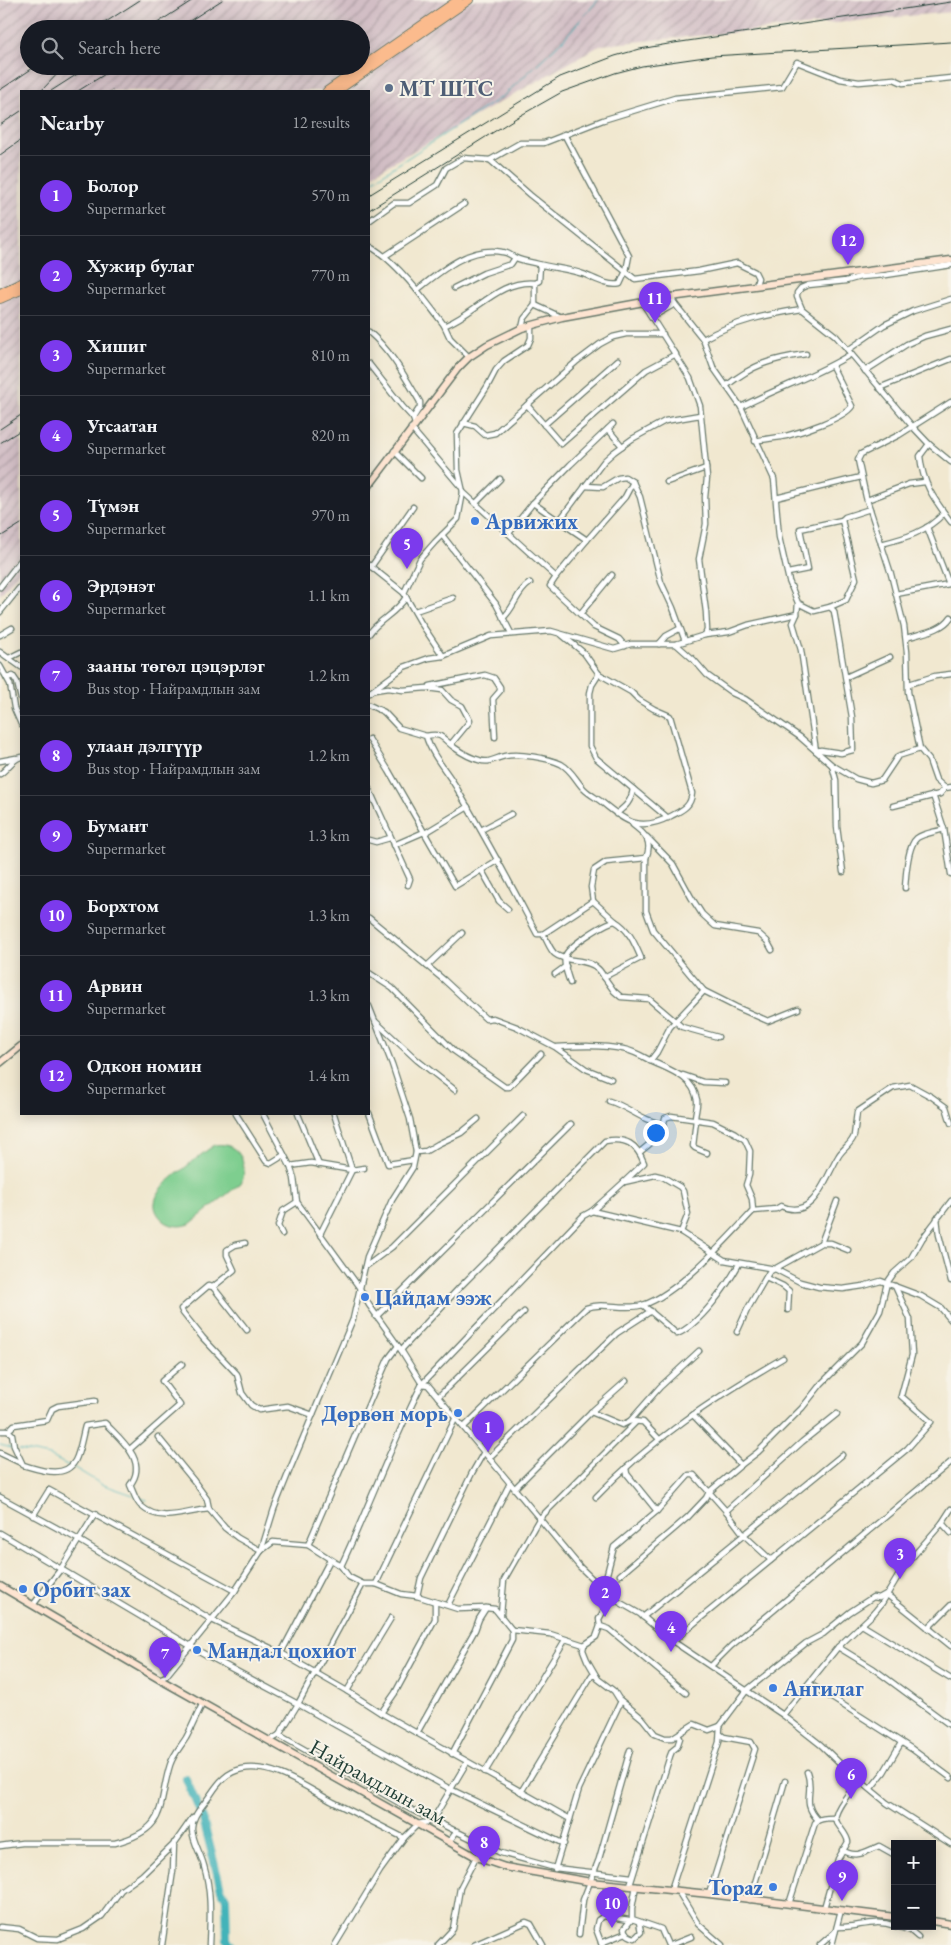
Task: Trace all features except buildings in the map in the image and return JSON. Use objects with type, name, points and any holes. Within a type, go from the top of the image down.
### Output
[{"type":"highway","points":[[370,61],[458,0]]},
{"type":"highway","points":[[370,68],[469,0]]},
{"type":"highway","points":[[328,90],[350,75]]},
{"type":"highway","points":[[338,90],[360,75]]},
{"type":"highway","points":[[0,292],[20,283]]},
{"type":"highway","points":[[0,299],[20,290]]},
{"type":"main road","points":[[370,485],[413,423],[458,368],[469,357],[487,345],[522,328],[562,317],[671,297],[756,285],[814,281],[951,260]]},
{"type":"main road","points":[[0,1063],[20,1047]]},
{"type":"main road","name":"Найрамдлын зам","points":[[0,1586],[158,1679],[476,1857],[505,1867],[591,1882],[633,1885],[891,1916]]},
{"type":"main road","points":[[936,1922],[951,1924]]},
{"type":"street","points":[[370,220],[394,203],[408,203],[437,185],[446,168],[463,158],[490,160],[520,143],[544,143],[603,120],[675,98],[782,87],[797,62],[840,79],[859,82],[894,79],[903,83],[951,78]]},
{"type":"street","points":[[417,290],[462,258],[496,251],[505,252],[515,258],[575,271],[600,281],[616,285],[620,284],[626,271],[629,256],[564,134]]},
{"type":"street","points":[[490,160],[530,195],[636,279],[699,271],[737,263],[756,272],[758,278],[756,285]]},
{"type":"street","points":[[385,256],[464,204]]},
{"type":"street","points":[[370,247],[385,256],[417,290],[444,325],[450,338],[469,357]]},
{"type":"street","points":[[454,288],[484,273],[511,264],[515,258]]},
{"type":"street","points":[[444,325],[448,325],[507,287],[539,281],[540,264]]},
{"type":"street","points":[[860,274],[886,275],[951,265]]},
{"type":"street","points":[[814,281],[801,288],[797,293],[802,310],[836,336],[912,426],[929,444],[950,458]]},
{"type":"street","points":[[522,328],[524,319],[536,305],[535,283]]},
{"type":"street","points":[[671,297],[703,339],[713,367],[741,407],[771,472],[776,498],[777,524],[789,581],[798,603],[797,614],[793,622],[800,650],[816,751]]},
{"type":"street","points":[[741,407],[832,366],[884,325],[913,311],[951,299]]},
{"type":"street","points":[[642,302],[690,378],[700,406],[706,468],[706,524],[699,559],[706,612],[707,630],[705,635]]},
{"type":"street","points":[[650,314],[659,313],[675,304]]},
{"type":"street","points":[[536,305],[562,317]]},
{"type":"street","points":[[703,339],[723,328],[744,320],[762,315],[802,310]]},
{"type":"street","points":[[370,632],[374,626],[401,605],[420,559],[458,519],[462,489],[458,470],[457,434],[496,370],[504,361],[528,345],[531,338],[531,325]]},
{"type":"street","points":[[865,371],[908,344],[925,336],[951,329]]},
{"type":"street","points":[[370,333],[381,343],[398,365],[420,402],[420,407],[413,423]]},
{"type":"street","points":[[463,423],[475,426],[486,434],[495,433],[576,362],[612,337],[626,334],[663,334]]},
{"type":"street","points":[[526,405],[561,444],[646,370],[676,354]]},
{"type":"street","points":[[726,386],[767,361],[806,354]]},
{"type":"street","points":[[879,388],[951,359]]},
{"type":"street","points":[[544,426],[618,360]]},
{"type":"street","points":[[370,365],[462,489],[556,577]]},
{"type":"street","points":[[755,440],[785,436],[836,418],[851,409],[852,406],[832,366]]},
{"type":"street","points":[[945,788],[936,780],[928,760],[920,749],[909,698],[906,638],[896,594],[867,500],[858,460],[861,454],[951,402]]},
{"type":"street","points":[[559,521],[604,461],[622,446],[665,421],[700,415]]},
{"type":"street","points":[[509,533],[533,503],[612,424]]},
{"type":"street","points":[[608,429],[622,446]]},
{"type":"street","points":[[929,444],[920,456],[925,482],[951,522]]},
{"type":"street","points":[[394,451],[421,478]]},
{"type":"street","points":[[667,482],[706,468]]},
{"type":"street","points":[[585,486],[603,487],[618,478],[625,477],[633,482],[640,497],[660,582],[673,608],[679,629],[685,641]]},
{"type":"street","points":[[776,498],[861,477]]},
{"type":"street","points":[[476,503],[500,479]]},
{"type":"street","points":[[625,646],[619,639],[594,627],[550,586],[586,540],[625,497],[633,482]]},
{"type":"street","points":[[867,500],[909,484],[925,482]]},
{"type":"street","points":[[533,503],[586,540]]},
{"type":"street","points":[[413,507],[370,566],[405,595],[420,623],[443,656]]},
{"type":"street","points":[[788,574],[808,569],[800,529],[842,520],[845,517],[870,509]]},
{"type":"street","points":[[881,544],[916,534],[936,522],[944,513]]},
{"type":"street","points":[[798,603],[814,611],[846,600],[856,579],[842,520]]},
{"type":"street","points":[[896,594],[950,587],[928,527]]},
{"type":"street","points":[[442,535],[484,588],[511,633]]},
{"type":"street","points":[[0,587],[20,561]]},
{"type":"street","points":[[580,614],[612,574]]},
{"type":"street","points":[[503,618],[511,612],[517,595],[530,582]]},
{"type":"street","points":[[0,612],[20,587]]},
{"type":"street","points":[[415,611],[452,598]]},
{"type":"street","points":[[816,751],[842,753],[853,750],[852,718],[846,677],[834,611],[830,607]]},
{"type":"street","points":[[370,692],[404,667],[429,658],[443,656],[491,636],[552,631],[614,649],[631,644],[676,644],[705,635],[729,632],[748,625],[797,614]]},
{"type":"street","points":[[906,638],[938,628],[951,618]]},
{"type":"street","points":[[0,635],[12,628]]},
{"type":"street","points":[[659,644],[666,636],[679,629]]},
{"type":"street","points":[[552,631],[562,634],[584,653],[599,674],[631,692],[639,700],[654,709],[670,716],[692,792],[689,805],[668,818],[653,824],[632,824]]},
{"type":"street","points":[[676,644],[694,660],[706,675],[732,693],[745,698],[832,765],[856,779],[871,783],[882,780],[898,756],[920,749]]},
{"type":"street","points":[[0,652],[20,666]]},
{"type":"street","points":[[9,658],[20,652]]},
{"type":"street","points":[[846,677],[890,657]]},
{"type":"street","points":[[0,666],[8,678],[14,708],[20,722]]},
{"type":"street","points":[[599,674],[592,685],[590,693],[590,746],[596,758],[668,818]]},
{"type":"street","points":[[909,684],[935,676],[951,674]]},
{"type":"street","points":[[370,692],[388,688],[402,690],[421,688],[485,675],[494,678],[500,687],[500,691],[493,699],[494,737]]},
{"type":"street","points":[[8,678],[13,676],[17,682],[20,695]]},
{"type":"street","points":[[421,688],[442,690],[451,700],[462,706],[468,716],[470,721],[451,744]]},
{"type":"street","points":[[370,705],[384,712],[399,728],[426,736],[435,734],[441,736],[455,748],[480,761],[492,761],[506,756],[521,756],[542,759],[568,769],[584,789],[632,824],[673,864],[702,914],[714,926],[758,934],[772,950]]},
{"type":"street","points":[[426,736],[429,747],[481,830],[537,934],[543,934],[593,900]]},
{"type":"street","points":[[370,741],[455,886],[498,860]]},
{"type":"street","points":[[0,760],[20,757]]},
{"type":"street","points":[[0,774],[20,757]]},
{"type":"street","points":[[832,765],[836,780],[837,827],[843,872]]},
{"type":"street","points":[[893,806],[940,794],[945,788],[951,787]]},
{"type":"street","points":[[616,814],[632,799],[633,789]]},
{"type":"street","points":[[370,791],[410,880],[408,884]]},
{"type":"street","points":[[934,795],[944,829],[951,874]]},
{"type":"street","points":[[394,846],[468,808]]},
{"type":"street","points":[[481,830],[511,814]]},
{"type":"street","points":[[905,888],[913,843],[921,836],[944,829]]},
{"type":"street","points":[[646,836],[649,850],[646,858],[646,912],[653,930],[704,991],[768,1021],[798,1009]]},
{"type":"street","points":[[370,840],[376,842],[390,838]]},
{"type":"street","points":[[604,977],[640,958],[634,942],[622,925],[615,921],[593,900],[591,887],[594,870],[606,862],[646,858]]},
{"type":"street","points":[[482,871],[499,901],[508,909]]},
{"type":"street","points":[[370,919],[427,966],[486,1019],[493,1018],[517,1027],[555,1047],[586,1069],[611,1079]]},
{"type":"street","points":[[570,984],[564,958],[566,953],[589,935],[615,921]]},
{"type":"street","points":[[427,966],[462,933]]},
{"type":"street","points":[[543,934],[556,956],[596,966],[620,997],[649,999],[682,1027],[718,1037]]},
{"type":"street","points":[[555,974],[566,966]]},
{"type":"street","points":[[370,974],[392,988],[454,1051],[505,1087],[509,1087],[541,1054]]},
{"type":"street","points":[[650,1061],[675,1022],[704,991]]},
{"type":"street","points":[[158,1679],[166,1676],[212,1620],[235,1591],[261,1551],[274,1509],[353,1319],[367,1257],[392,1200],[413,1167],[416,1152],[410,1119],[392,1064],[370,1008]]},
{"type":"street","points":[[375,1021],[417,1060],[455,1090]]},
{"type":"street","points":[[555,1047],[585,1046],[624,1049],[641,1054],[650,1061],[689,1078],[703,1082],[725,1083]]},
{"type":"street","points":[[677,1072],[692,1087],[697,1100],[693,1146],[707,1153]]},
{"type":"street","points":[[464,1427],[586,1308],[594,1305],[643,1305],[664,1295],[682,1282],[753,1211],[776,1209],[781,1206],[798,1210],[818,1195],[837,1158],[853,1137],[857,1112],[893,1088],[910,1085],[932,1097],[946,1108],[951,1123]]},
{"type":"street","points":[[609,1101],[628,1108],[644,1120],[663,1124]]},
{"type":"street","points":[[237,1115],[266,1162],[271,1163],[284,1155]]},
{"type":"street","points":[[264,1115],[290,1166],[294,1178],[297,1202],[359,1287],[376,1317],[422,1384],[428,1385],[456,1417],[580,1567],[612,1598],[643,1617],[674,1641],[783,1715],[821,1745],[887,1803],[951,1844]]},
{"type":"street","points":[[298,1115],[319,1165]]},
{"type":"street","points":[[320,1234],[352,1170],[334,1115]]},
{"type":"street","points":[[370,1115],[388,1164],[414,1160]]},
{"type":"street","points":[[365,1267],[392,1247],[523,1116]]},
{"type":"street","points":[[640,1152],[652,1142],[661,1138],[665,1118],[671,1116],[713,1122],[735,1133],[745,1140],[750,1151],[749,1175],[746,1185],[752,1199],[753,1211]]},
{"type":"street","points":[[416,1152],[426,1151],[461,1134],[478,1120]]},
{"type":"street","points":[[376,1317],[571,1124]]},
{"type":"street","points":[[308,1545],[388,1360],[606,1141],[618,1139],[636,1147],[644,1163],[592,1211],[583,1216],[422,1384],[341,1566]]},
{"type":"street","points":[[290,1166],[311,1163],[352,1170],[364,1168]]},
{"type":"street","points":[[624,1182],[655,1175],[680,1186],[683,1191],[688,1214],[681,1232]]},
{"type":"street","points":[[820,1243],[837,1201]]},
{"type":"street","points":[[620,1575],[688,1517],[706,1498],[709,1492],[758,1452],[862,1343],[880,1312],[887,1283],[894,1273],[911,1258],[922,1238],[951,1201]]},
{"type":"street","points":[[282,1234],[278,1226],[283,1210],[297,1202]]},
{"type":"street","points":[[592,1211],[681,1232],[724,1260],[738,1264],[775,1269],[800,1282],[819,1287],[843,1289],[881,1281],[927,1300],[941,1308],[951,1320]]},
{"type":"street","points":[[937,1218],[939,1235],[951,1280]]},
{"type":"street","points":[[245,1243],[235,1245],[227,1250],[227,1255],[234,1270],[213,1287],[208,1286],[181,1309],[203,1338],[237,1374],[242,1393],[251,1405],[259,1410],[288,1406],[313,1415]]},
{"type":"street","points":[[737,1332],[747,1310],[769,1272],[820,1243],[831,1243],[848,1250]]},
{"type":"street","points":[[643,1305],[677,1334],[699,1317],[720,1295],[738,1264]]},
{"type":"street","points":[[766,1278],[783,1286],[788,1291],[788,1310]]},
{"type":"street","points":[[674,1641],[907,1449],[931,1422],[901,1396],[912,1355],[910,1320],[895,1286]]},
{"type":"street","points":[[213,1287],[247,1330]]},
{"type":"street","points":[[489,1458],[617,1333],[651,1310]]},
{"type":"street","points":[[438,1397],[524,1312]]},
{"type":"street","points":[[590,1412],[622,1425],[630,1421],[660,1387],[699,1351]]},
{"type":"street","points":[[596,1497],[659,1439],[746,1380],[783,1358]]},
{"type":"street","points":[[130,1449],[180,1405],[162,1381],[182,1364]]},
{"type":"street","points":[[515,1488],[590,1412],[626,1381]]},
{"type":"street","points":[[8,1431],[14,1425],[47,1420],[52,1409],[58,1406],[95,1401]]},
{"type":"street","points":[[726,1511],[802,1442],[837,1414]]},
{"type":"street","points":[[693,1416],[741,1466]]},
{"type":"street","points":[[376,1584],[456,1417]]},
{"type":"street","points":[[630,1421],[643,1422],[659,1439]]},
{"type":"street","points":[[501,1614],[504,1580],[539,1518],[636,1422]]},
{"type":"street","points":[[0,1453],[23,1465],[50,1472],[63,1471],[74,1463],[85,1426],[105,1423],[130,1449],[136,1464],[135,1479],[130,1485],[140,1505],[160,1516],[180,1515],[209,1509]]},
{"type":"street","points":[[0,1431],[8,1431],[12,1434],[14,1446],[23,1465]]},
{"type":"street","points":[[158,1437],[194,1481],[207,1499],[209,1509],[225,1528],[261,1551]]},
{"type":"street","points":[[417,1596],[421,1578],[484,1452]]},
{"type":"street","points":[[643,1617],[842,1455]]},
{"type":"street","points":[[710,1666],[731,1646],[951,1462]]},
{"type":"street","points":[[626,1468],[627,1474],[657,1511]]},
{"type":"street","points":[[603,1589],[614,1546],[657,1511],[689,1475],[694,1475],[726,1511],[744,1535],[771,1560]]},
{"type":"street","points":[[448,1605],[510,1483]]},
{"type":"street","points":[[33,1516],[49,1490],[235,1591]]},
{"type":"street","points":[[0,1497],[79,1540],[212,1620],[282,1653],[452,1754],[570,1819]]},
{"type":"street","points":[[783,1715],[838,1647],[862,1626],[882,1603],[903,1568],[942,1523],[951,1509]]},
{"type":"street","points":[[33,1605],[60,1570],[95,1514]]},
{"type":"street","points":[[942,1523],[951,1532]]},
{"type":"street","points":[[0,1533],[191,1646],[450,1789],[564,1844]]},
{"type":"street","points":[[261,1551],[274,1542],[308,1545],[341,1566],[350,1577],[363,1584],[376,1584],[400,1594],[417,1596],[458,1609],[496,1609],[501,1614],[512,1630],[512,1640],[452,1754]]},
{"type":"street","points":[[282,1653],[330,1560]]},
{"type":"street","points":[[269,1741],[279,1735],[298,1704],[363,1584]]},
{"type":"street","points":[[886,1594],[951,1646]]},
{"type":"street","points":[[584,1646],[585,1655],[596,1676],[614,1691],[621,1702],[643,1719],[657,1736],[668,1739],[677,1736],[694,1724],[709,1730],[720,1726],[747,1690],[781,1662],[806,1643],[823,1634],[870,1598],[879,1598],[886,1594]]},
{"type":"street","points":[[584,1646],[596,1636],[600,1626],[599,1619],[612,1598]]},
{"type":"street","points":[[381,1713],[395,1693],[435,1619],[435,1602]]},
{"type":"street","points":[[928,1628],[951,1605]]},
{"type":"street","points":[[417,1733],[486,1608]]},
{"type":"street","points":[[347,1691],[391,1618]]},
{"type":"street","points":[[600,1626],[614,1633],[686,1693]]},
{"type":"street","points":[[862,1626],[951,1679]]},
{"type":"street","points":[[512,1630],[550,1634],[584,1646]]},
{"type":"street","points":[[485,1772],[565,1640]]},
{"type":"street","points":[[838,1647],[874,1669],[951,1726]]},
{"type":"street","points":[[522,1792],[589,1679],[592,1675],[596,1676]]},
{"type":"street","points":[[810,1684],[951,1778]]},
{"type":"street","points":[[552,1876],[564,1844],[584,1776],[621,1702]]},
{"type":"street","points":[[0,1846],[22,1843],[115,1843],[148,1829],[152,1826],[160,1809],[170,1763],[203,1703]]},
{"type":"street","points":[[720,1726],[717,1748],[674,1891],[698,1924],[722,1945]]},
{"type":"street","points":[[709,1894],[755,1749],[752,1743],[720,1734]]},
{"type":"street","points":[[279,1735],[410,1809],[501,1853],[555,1868],[632,1877]]},
{"type":"street","points":[[626,1933],[625,1925],[630,1920],[632,1908],[632,1877],[670,1756],[680,1740],[677,1736]]},
{"type":"street","points":[[871,1788],[884,1772],[901,1743]]},
{"type":"street","points":[[579,1934],[583,1900],[591,1882],[630,1750]]},
{"type":"street","points":[[335,1945],[380,1871],[404,1838],[418,1824],[433,1820],[466,1762]]},
{"type":"street","points":[[0,1927],[19,1929],[37,1938],[58,1939],[83,1929],[102,1916],[121,1890],[142,1875],[174,1843],[221,1780],[228,1774],[244,1768],[262,1769],[297,1782],[404,1838]]},
{"type":"street","points":[[807,1772],[810,1785],[808,1805],[810,1812],[818,1820]]},
{"type":"street","points":[[836,1821],[836,1812],[859,1780]]},
{"type":"street","points":[[750,1900],[785,1781]]},
{"type":"street","points":[[195,1816],[192,1830],[204,1866],[210,1900],[211,1914],[208,1945]]},
{"type":"street","points":[[789,1904],[810,1833],[815,1823],[818,1820],[833,1818],[848,1841],[842,1850],[824,1908]]},
{"type":"street","points":[[449,1842],[457,1831]]},
{"type":"street","points":[[162,1945],[173,1871],[174,1843]]},
{"type":"street","points":[[842,1850],[849,1855],[854,1855],[879,1846],[891,1853]]},
{"type":"street","points":[[438,1945],[453,1929],[460,1888],[476,1857]]},
{"type":"street","points":[[832,1945],[841,1910]]},
{"type":"street","points":[[626,1933],[602,1944],[596,1929],[598,1920],[604,1916],[639,1922],[662,1930],[670,1945],[691,1937]]},
{"type":"street","points":[[474,1945],[526,1922],[531,1924],[542,1945]]},
{"type":"street","points":[[635,1938],[641,1930],[639,1922]]},
{"type":"street","points":[[820,1945],[836,1929],[882,1922],[891,1925]]},
{"type":"street","points":[[908,1930],[918,1937]]},
{"type":"street","points":[[626,1933],[635,1938],[638,1945]]},
{"type":"shaded area","points":[[0,0],[951,0],[951,12],[601,45],[370,175],[370,90],[20,90],[20,570],[0,595]]},
{"type":"green space","points":[[215,1145],[230,1147],[240,1155],[244,1168],[241,1183],[190,1224],[177,1226],[167,1223],[157,1213],[155,1205],[160,1190],[204,1152]]},
{"type":"waterway","points":[[370,182],[503,96],[561,42],[598,0]]},
{"type":"waterway","points":[[0,607],[20,583]]},
{"type":"waterway","points":[[0,1445],[12,1448]]},
{"type":"waterway","points":[[19,1450],[50,1456],[69,1466]]},
{"type":"waterway","points":[[73,1467],[101,1484],[133,1495]]},
{"type":"waterway","points":[[136,1497],[147,1500]]},
{"type":"waterway","points":[[186,1779],[203,1819],[221,1889],[226,1898],[227,1940],[232,1945]]},
{"type":"railway","points":[[109,20],[140,0]]},
{"type":"railway","points":[[162,20],[193,0]]},
{"type":"railway","points":[[191,20],[222,0]]},
{"type":"railway","points":[[370,194],[560,77],[615,56],[674,43],[951,2]]},
{"type":"railway","points":[[370,209],[516,118],[562,92],[615,73],[642,66],[712,56],[951,42]]},
{"type":"railway","points":[[0,90],[22,75]]},
{"type":"railway","points":[[42,90],[56,75]]},
{"type":"railway","points":[[53,90],[76,75]]},
{"type":"railway","points":[[80,90],[104,75]]},
{"type":"railway","points":[[0,125],[20,112]]},
{"type":"railway","points":[[0,155],[20,141]]},
{"type":"railway","points":[[0,429],[20,416]]},
{"type":"railway","points":[[0,443],[20,431]]},
{"type":"railway","points":[[0,537],[20,525]]},
{"type":"place","name":"MT ШТС","points":[[389,88]]},
{"type":"place","name":"Одкон номин","points":[[848,265]]},
{"type":"place","name":"Арвин","points":[[655,323]]},
{"type":"place","name":"Арвижих","points":[[475,521]]},
{"type":"place","name":"Түмэн","points":[[407,569]]},
{"type":"place","name":"Цайдам ээж","points":[[365,1297]]},
{"type":"place","name":"Дөрвөн морь","points":[[458,1413]]},
{"type":"place","name":"Болор","points":[[488,1452]]},
{"type":"place","name":"Хишиг","points":[[900,1579]]},
{"type":"place","name":"Орбит зах","points":[[23,1589]]},
{"type":"place","name":"Хужир булаг","points":[[605,1617]]},
{"type":"place","name":"Мандал цохиот","points":[[197,1650]]},
{"type":"place","name":"Угсаатан","points":[[671,1652]]},
{"type":"place","name":"зааны төгөл цэцэрлэг","points":[[165,1678]]},
{"type":"place","name":"Ангилаг","points":[[773,1688]]},
{"type":"place","name":"Эрдэнэт","points":[[851,1799]]},
{"type":"place","name":"улаан дэлгүүр","points":[[484,1867]]},
{"type":"place","name":"Topaz","points":[[773,1887]]},
{"type":"place","name":"Бумант","points":[[842,1901]]},
{"type":"place","name":"Борхтом","points":[[612,1928]]}]
